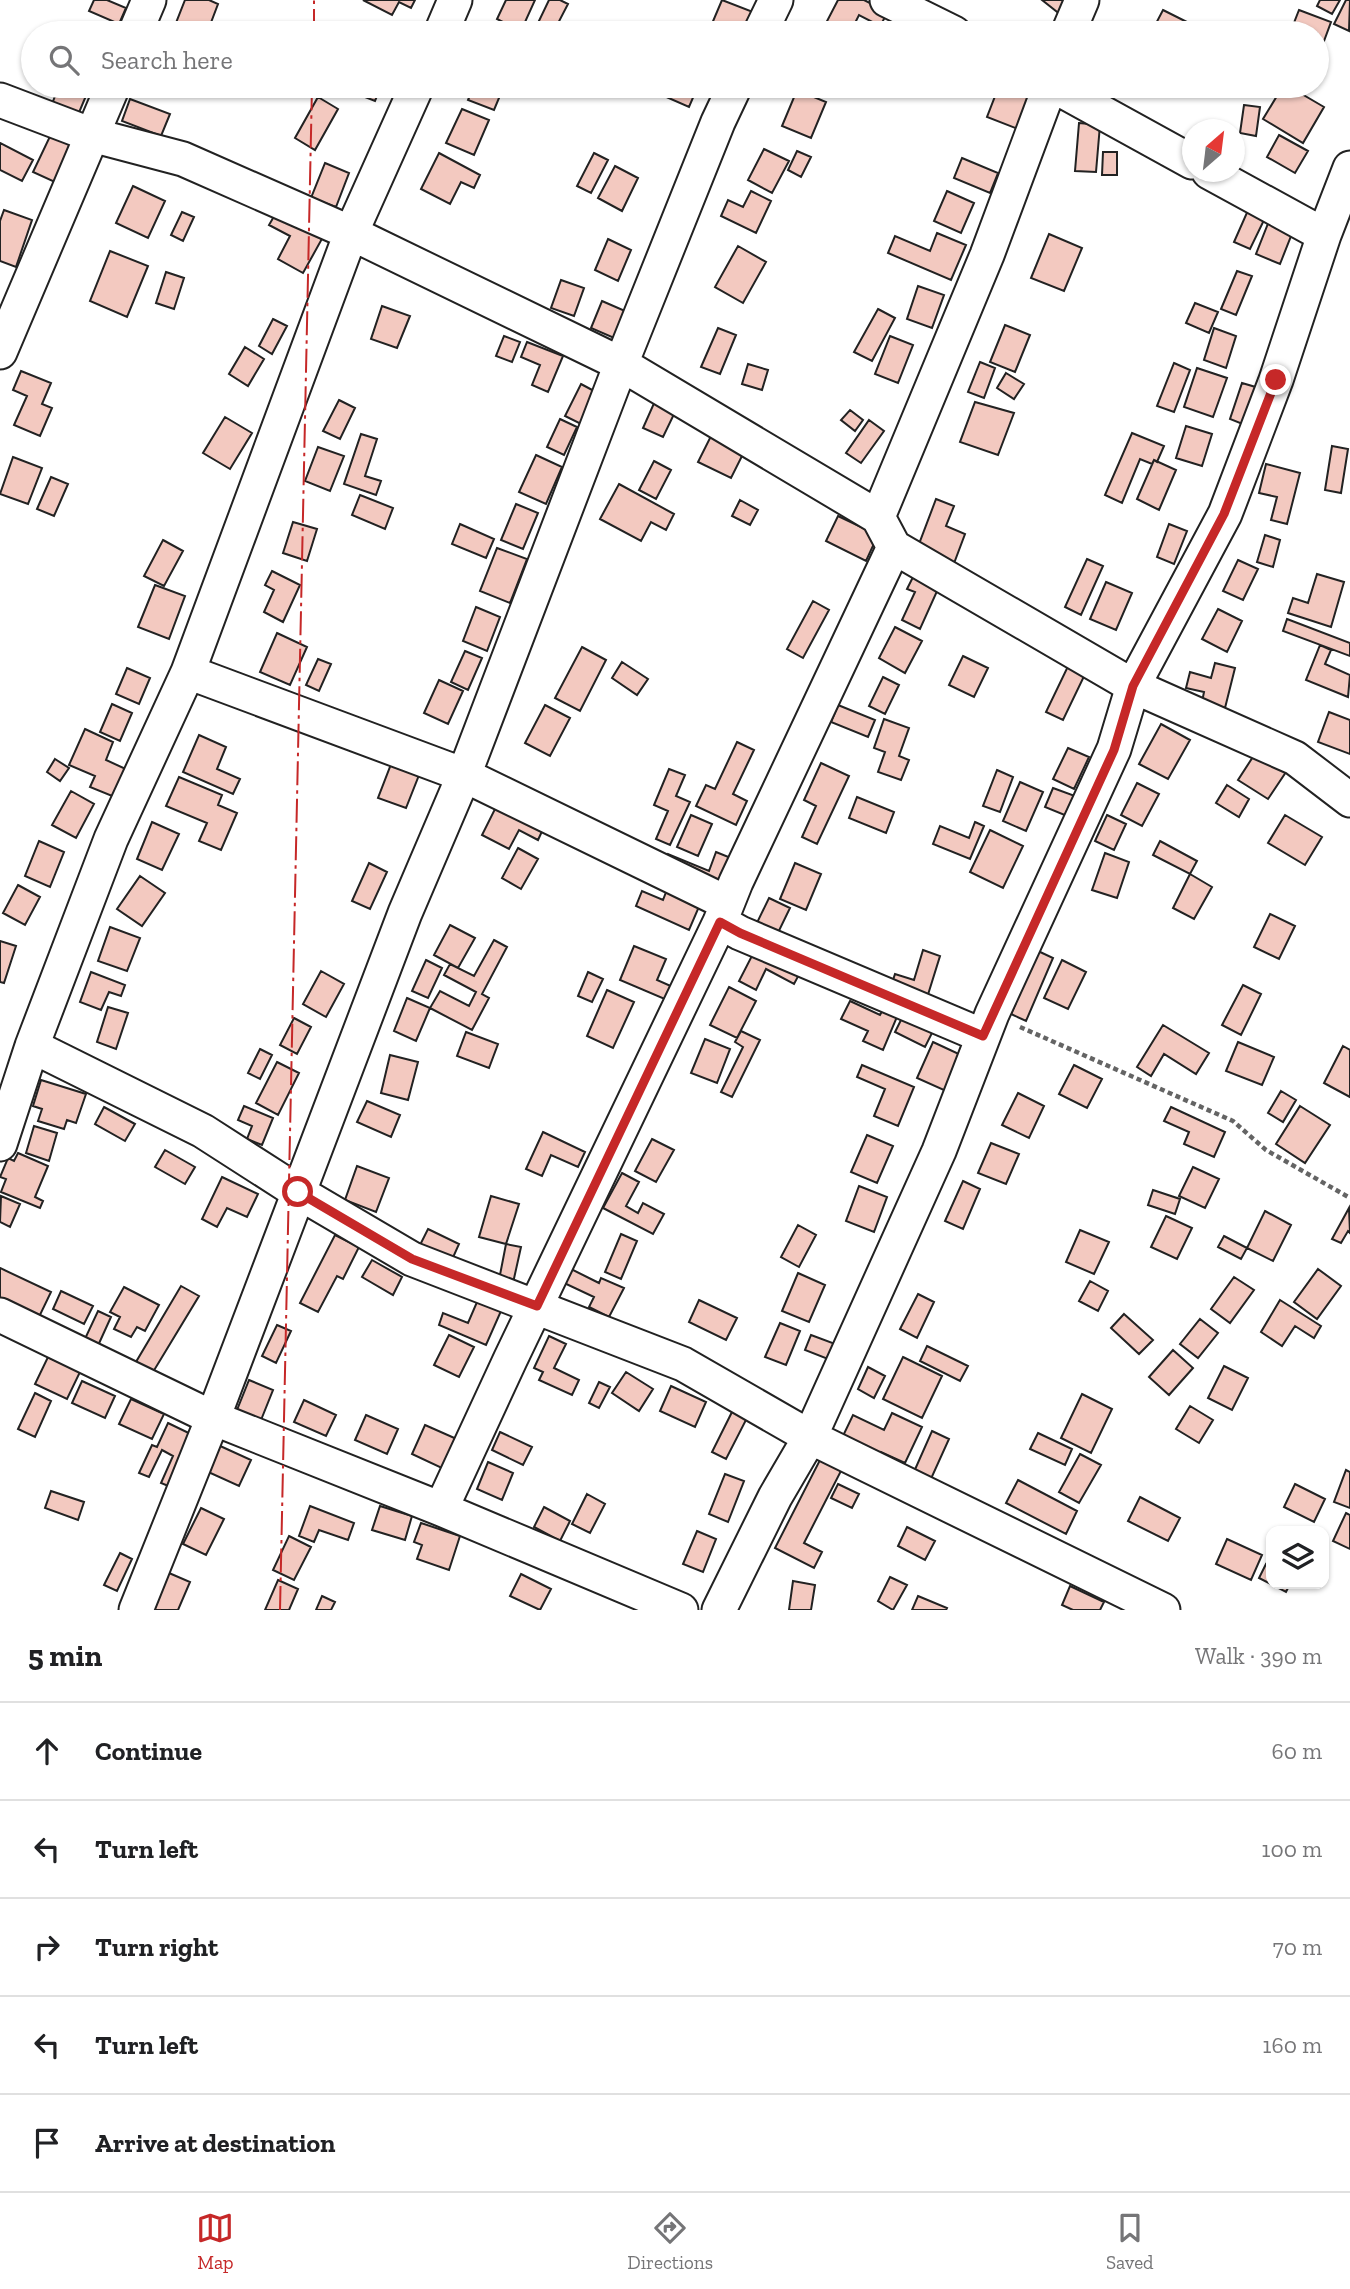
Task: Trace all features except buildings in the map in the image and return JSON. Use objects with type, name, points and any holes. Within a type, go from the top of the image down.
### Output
[{"type":"street","points":[[140,21],[149,0]]},
{"type":"street","points":[[445,21],[455,0]]},
{"type":"street","points":[[766,21],[776,0]]},
{"type":"street","points":[[887,0],[930,21]]},
{"type":"street","points":[[1073,21],[1082,0]]},
{"type":"street","points":[[0,352],[108,98]]},
{"type":"street","points":[[0,1144],[32,1046],[111,839],[188,672],[351,233],[412,98]]},
{"type":"street","points":[[136,1610],[213,1418],[405,913],[464,775],[621,364],[729,98]]},
{"type":"street","points":[[878,517],[987,255],[1047,98]]},
{"type":"street","points":[[1074,98],[1182,157]]},
{"type":"street","points":[[0,100],[92,135],[183,159],[351,233],[621,364],[878,517],[894,548],[1133,686],[1295,758],[1350,800]]},
{"type":"street","points":[[719,1610],[775,1497],[810,1437],[939,1151],[988,1025],[1114,750],[1133,686],[1224,514],[1276,380],[1324,235],[1350,168]]},
{"type":"street","points":[[1227,182],[1324,235]]},
{"type":"street","points":[[441,1508],[894,548]]},
{"type":"street","points":[[188,672],[464,775],[724,913],[753,939],[988,1025]]},
{"type":"street","points":[[32,1046],[204,1131],[298,1192],[412,1259],[683,1364],[810,1437],[1163,1610]]},
{"type":"street","points":[[0,1315],[213,1418],[441,1508],[681,1610]]},
{"type":"path","points":[[988,1025],[1125,1075],[1233,1121],[1266,1150],[1350,1198]]},
{"type":"power","points":[[314,0],[314,21]]},
{"type":"power","points":[[280,1610],[312,98]]},
{"type":"route","points":[[298,1192],[412,1259],[537,1306],[720,922],[740,933],[983,1036],[1114,750],[1133,686],[1224,514],[1276,380]]}]
